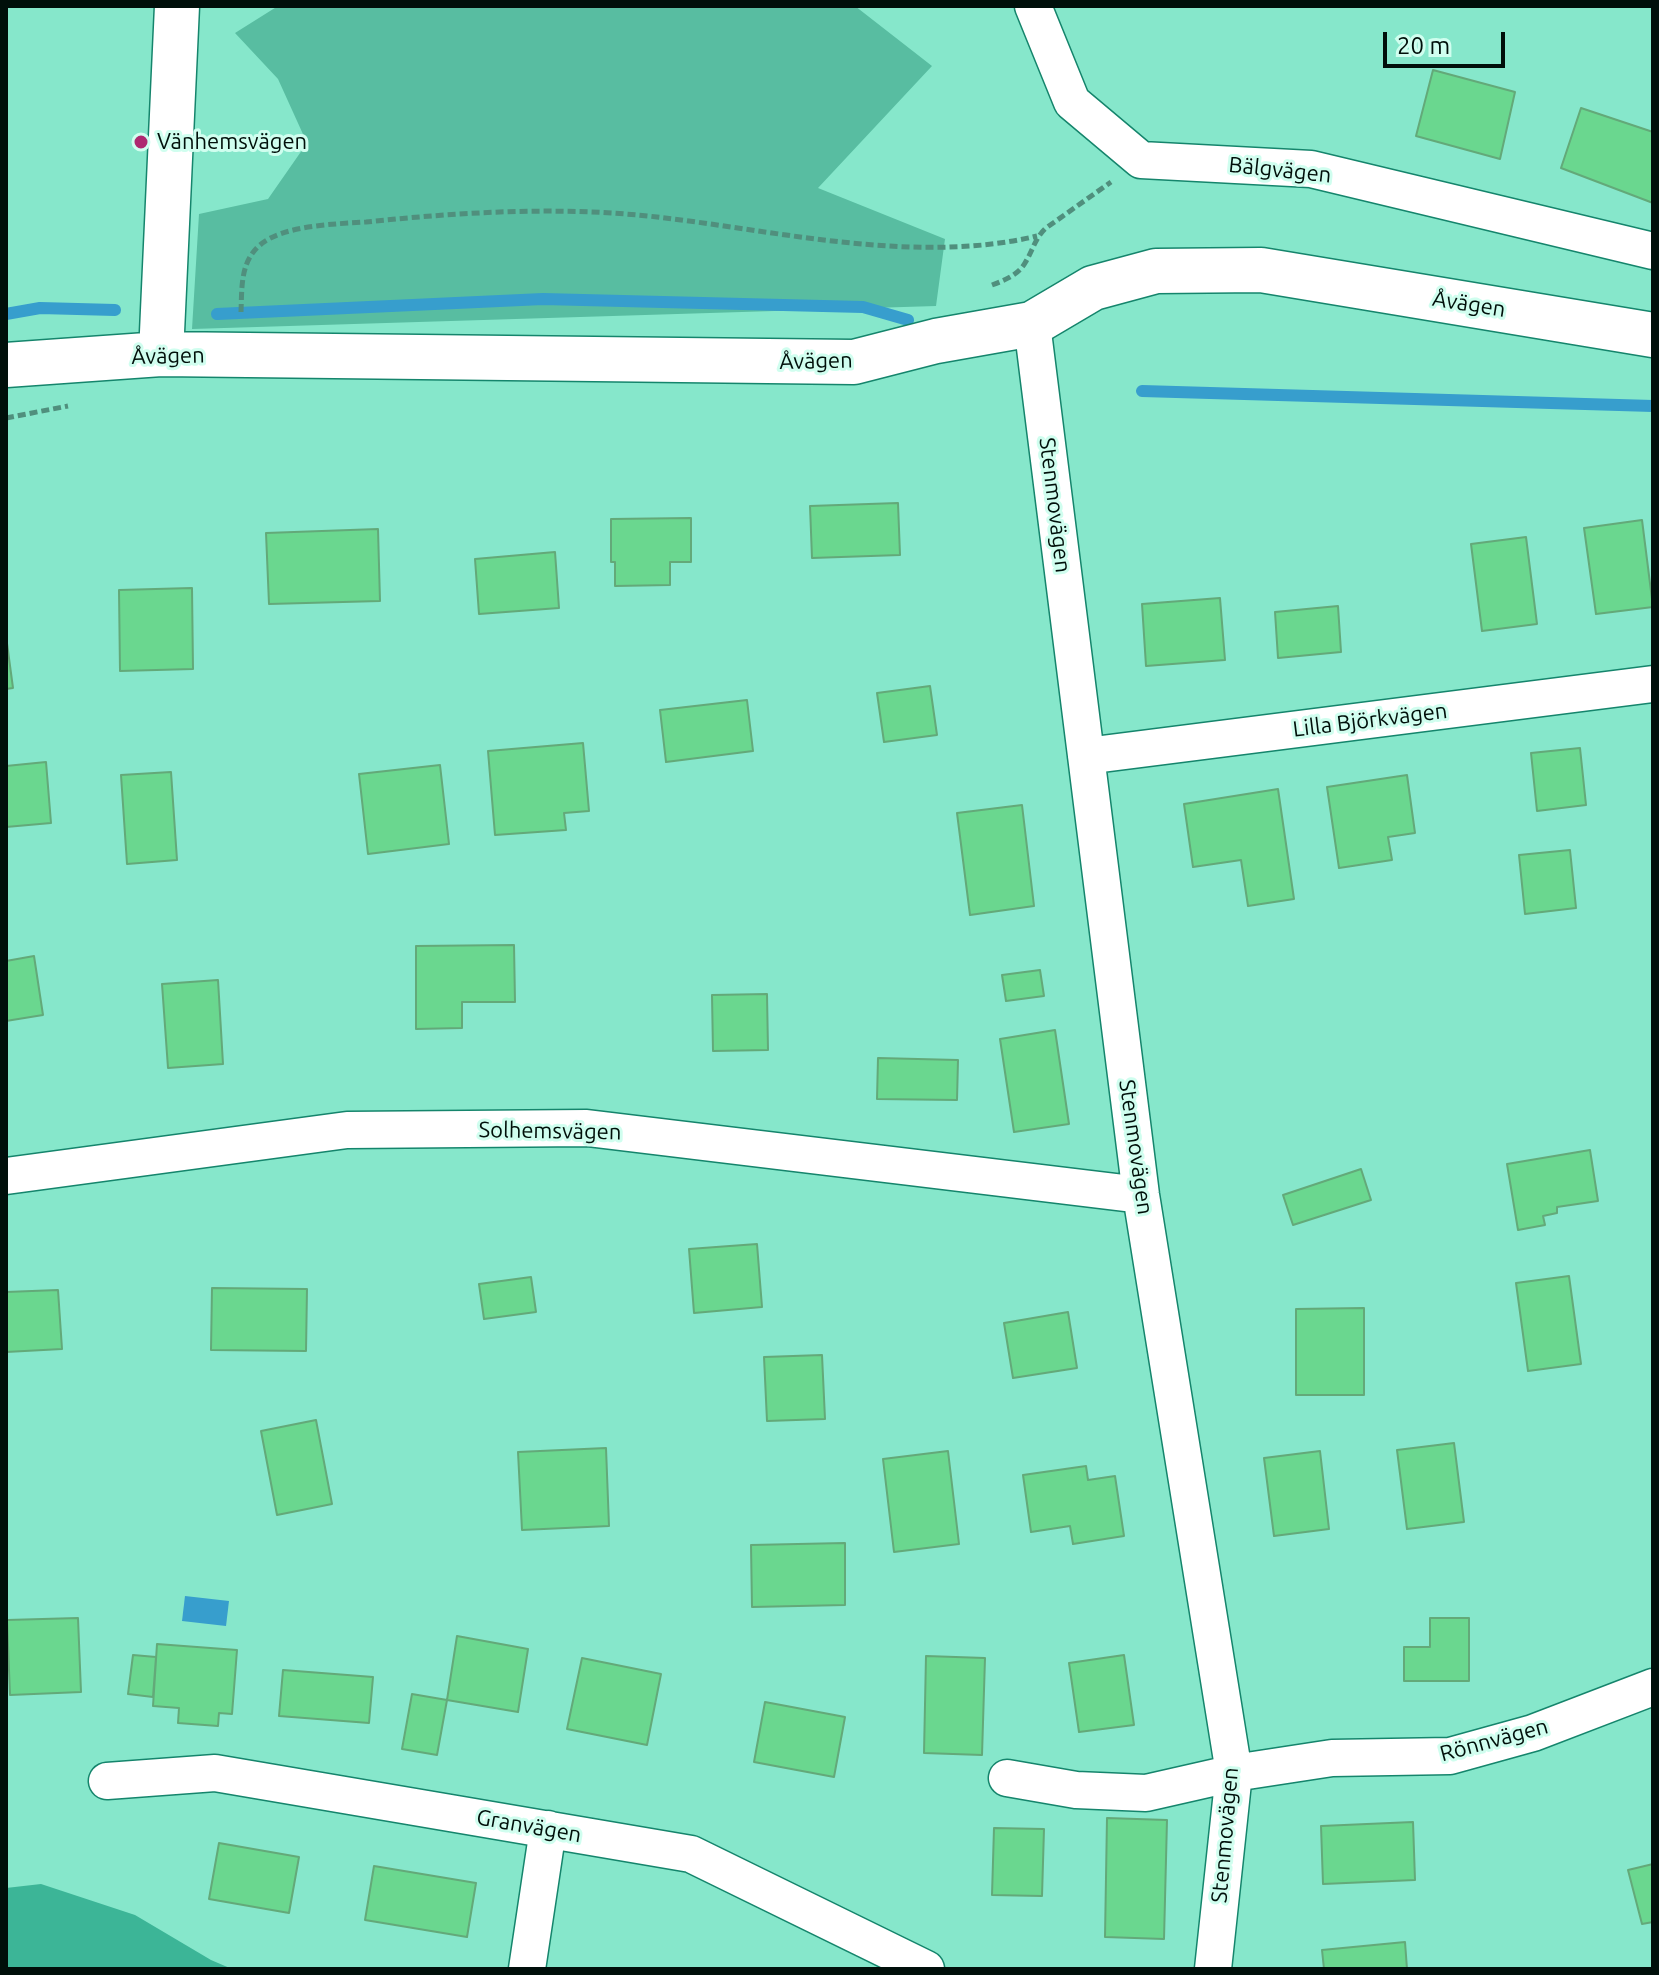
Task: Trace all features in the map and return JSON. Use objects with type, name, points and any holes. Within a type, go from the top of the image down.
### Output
[{"type":"street","points":[[161,354],[177,6]]},
{"type":"street","points":[[1033,6],[1072,102],[1141,160]]},
{"type":"street","name":"Bälgvägen","points":[[1141,160],[1311,169],[1653,251]]},
{"type":"street","name":"Åvägen","points":[[6,365],[161,354],[854,362],[936,341],[1032,324],[1093,288],[1156,271],[1261,270],[1653,335]]},
{"type":"street","name":"Stenmovägen","points":[[1032,324],[1141,1195],[1234,1773],[1213,1969]]},
{"type":"street","name":"Lilla Björkvägen","points":[[1086,756],[1653,684]]},
{"type":"street","name":"Solhemsvägen","points":[[6,1176],[347,1130],[587,1128],[1141,1195]]},
{"type":"street","name":"Rönnvägen","points":[[1007,1778],[1076,1790],[1146,1793],[1234,1773],[1332,1758],[1450,1756],[1533,1733],[1653,1687]]},
{"type":"street","name":"Granvägen","points":[[107,1781],[215,1773],[691,1854],[926,1969]]},
{"type":"street","points":[[527,1969],[548,1829]]},
{"type":"path","points":[[242,293],[248,258],[261,244],[285,232],[427,216],[586,211],[836,241],[887,245],[999,245],[1037,236],[1141,160]]},
{"type":"green space","points":[[278,6],[855,6],[932,66],[818,188],[945,239],[936,306],[192,329],[199,214],[268,199],[307,143],[278,79],[235,33]]},
{"type":"green space","points":[[41,1884],[135,1915],[232,1969],[6,1969],[6,1888]]},
{"type":"water","points":[[185,1596],[229,1601],[226,1626],[182,1621]]},
{"type":"building","points":[[1433,70],[1515,92],[1500,159],[1416,136]]},
{"type":"building","points":[[1581,108],[1653,132],[1653,203],[1561,168]]},
{"type":"building","points":[[898,503],[900,555],[812,558],[810,506]]},
{"type":"building","points":[[691,518],[691,562],[670,562],[670,585],[615,586],[615,562],[611,562],[611,519]]},
{"type":"building","points":[[1642,520],[1653,607],[1596,614],[1584,528]]},
{"type":"building","points":[[378,529],[380,601],[269,604],[266,533]]},
{"type":"building","points":[[1526,537],[1537,624],[1482,631],[1471,544]]},
{"type":"building","points":[[555,552],[559,608],[479,614],[475,559]]},
{"type":"building","points":[[192,588],[193,669],[120,671],[119,590]]},
{"type":"building","points":[[1220,598],[1225,660],[1146,666],[1142,604]]},
{"type":"building","points":[[1338,606],[1341,652],[1278,658],[1275,612]]},
{"type":"building","points":[[6,636],[13,688],[6,689]]},
{"type":"building","points":[[930,686],[937,735],[884,742],[877,693]]},
{"type":"building","points":[[747,700],[753,751],[666,762],[660,710]]},
{"type":"building","points":[[583,743],[589,811],[564,813],[566,830],[495,835],[488,751]]},
{"type":"building","points":[[1580,748],[1586,805],[1537,811],[1531,753]]},
{"type":"building","points":[[46,762],[51,823],[6,827],[6,766]]},
{"type":"building","points":[[440,765],[449,844],[368,854],[359,774]]},
{"type":"building","points":[[171,772],[177,860],[127,864],[121,775]]},
{"type":"building","points":[[1407,775],[1415,833],[1388,837],[1392,860],[1339,868],[1327,787]]},
{"type":"building","points":[[1278,789],[1294,899],[1248,906],[1241,860],[1193,867],[1184,804]]},
{"type":"building","points":[[1022,805],[1034,906],[970,915],[957,813]]},
{"type":"building","points":[[1570,850],[1576,908],[1525,914],[1519,855]]},
{"type":"building","points":[[514,945],[515,1002],[462,1002],[462,1028],[416,1029],[416,946]]},
{"type":"building","points":[[34,956],[43,1015],[6,1021],[6,961]]},
{"type":"building","points":[[1040,970],[1044,996],[1006,1001],[1002,975]]},
{"type":"building","points":[[218,980],[223,1064],[168,1068],[162,984]]},
{"type":"building","points":[[767,994],[768,1050],[713,1051],[712,995]]},
{"type":"building","points":[[1055,1030],[1069,1124],[1014,1132],[1000,1039]]},
{"type":"building","points":[[878,1058],[958,1060],[957,1100],[877,1099]]},
{"type":"building","points":[[1590,1150],[1598,1201],[1557,1207],[1557,1213],[1543,1216],[1545,1225],[1518,1230],[1507,1164]]},
{"type":"building","points":[[1361,1169],[1371,1200],[1293,1225],[1283,1195]]},
{"type":"building","points":[[757,1244],[762,1307],[694,1313],[689,1249]]},
{"type":"building","points":[[1569,1276],[1581,1364],[1528,1371],[1516,1283]]},
{"type":"building","points":[[531,1277],[536,1312],[484,1319],[479,1284]]},
{"type":"building","points":[[212,1288],[307,1289],[306,1351],[211,1350]]},
{"type":"building","points":[[58,1290],[62,1349],[6,1352],[6,1292]]},
{"type":"building","points":[[1364,1308],[1364,1395],[1296,1395],[1296,1309]]},
{"type":"building","points":[[1068,1312],[1077,1368],[1013,1378],[1004,1323]]},
{"type":"building","points":[[822,1355],[825,1419],[767,1421],[764,1357]]},
{"type":"building","points":[[316,1420],[332,1504],[277,1515],[261,1431]]},
{"type":"building","points":[[1454,1443],[1464,1522],[1407,1529],[1397,1450]]},
{"type":"building","points":[[606,1448],[609,1526],[522,1530],[518,1452]]},
{"type":"building","points":[[948,1451],[959,1544],[894,1552],[883,1459]]},
{"type":"building","points":[[1320,1451],[1329,1529],[1274,1536],[1264,1458]]},
{"type":"building","points":[[1086,1466],[1088,1480],[1115,1476],[1124,1536],[1073,1544],[1070,1526],[1031,1532],[1023,1475]]},
{"type":"building","points":[[845,1543],[845,1605],[752,1607],[751,1545]]},
{"type":"building","points":[[78,1618],[81,1692],[10,1695],[7,1620]]},
{"type":"building","points":[[1430,1618],[1469,1618],[1469,1681],[1404,1681],[1404,1647],[1430,1647]]},
{"type":"building","points":[[457,1636],[528,1649],[518,1712],[447,1700]]},
{"type":"building","points":[[157,1644],[237,1650],[232,1714],[219,1713],[218,1726],[178,1723],[179,1708],[153,1706]]},
{"type":"building","points":[[133,1655],[156,1657],[153,1697],[128,1694]]},
{"type":"building","points":[[1124,1655],[1134,1725],[1079,1732],[1069,1663]]},
{"type":"building","points":[[926,1656],[985,1658],[982,1755],[924,1753]]},
{"type":"building","points":[[582,1658],[661,1674],[647,1745],[567,1729]]},
{"type":"building","points":[[283,1670],[373,1677],[369,1723],[279,1716]]},
{"type":"building","points":[[412,1694],[447,1700],[437,1755],[402,1749]]},
{"type":"building","points":[[765,1702],[845,1717],[834,1777],[754,1762]]},
{"type":"building","points":[[1107,1818],[1167,1820],[1164,1939],[1105,1937]]},
{"type":"building","points":[[1413,1822],[1415,1880],[1323,1884],[1321,1826]]},
{"type":"building","points":[[994,1828],[1044,1829],[1042,1896],[992,1895]]},
{"type":"building","points":[[219,1843],[299,1857],[289,1913],[209,1899]]},
{"type":"building","points":[[1653,1864],[1653,1922],[1642,1924],[1628,1870]]},
{"type":"building","points":[[374,1866],[476,1883],[467,1937],[365,1920]]},
{"type":"building","points":[[1405,1942],[1407,1969],[1324,1969],[1322,1950]]},
{"type":"waterway","points":[[217,314],[543,299],[863,307],[908,320]]},
{"type":"waterway","points":[[6,314],[40,308],[115,310]]},
{"type":"waterway","points":[[1142,391],[1653,406]]},
{"type":"place","name":"Vänhemsvägen","points":[[141,142]]}]
